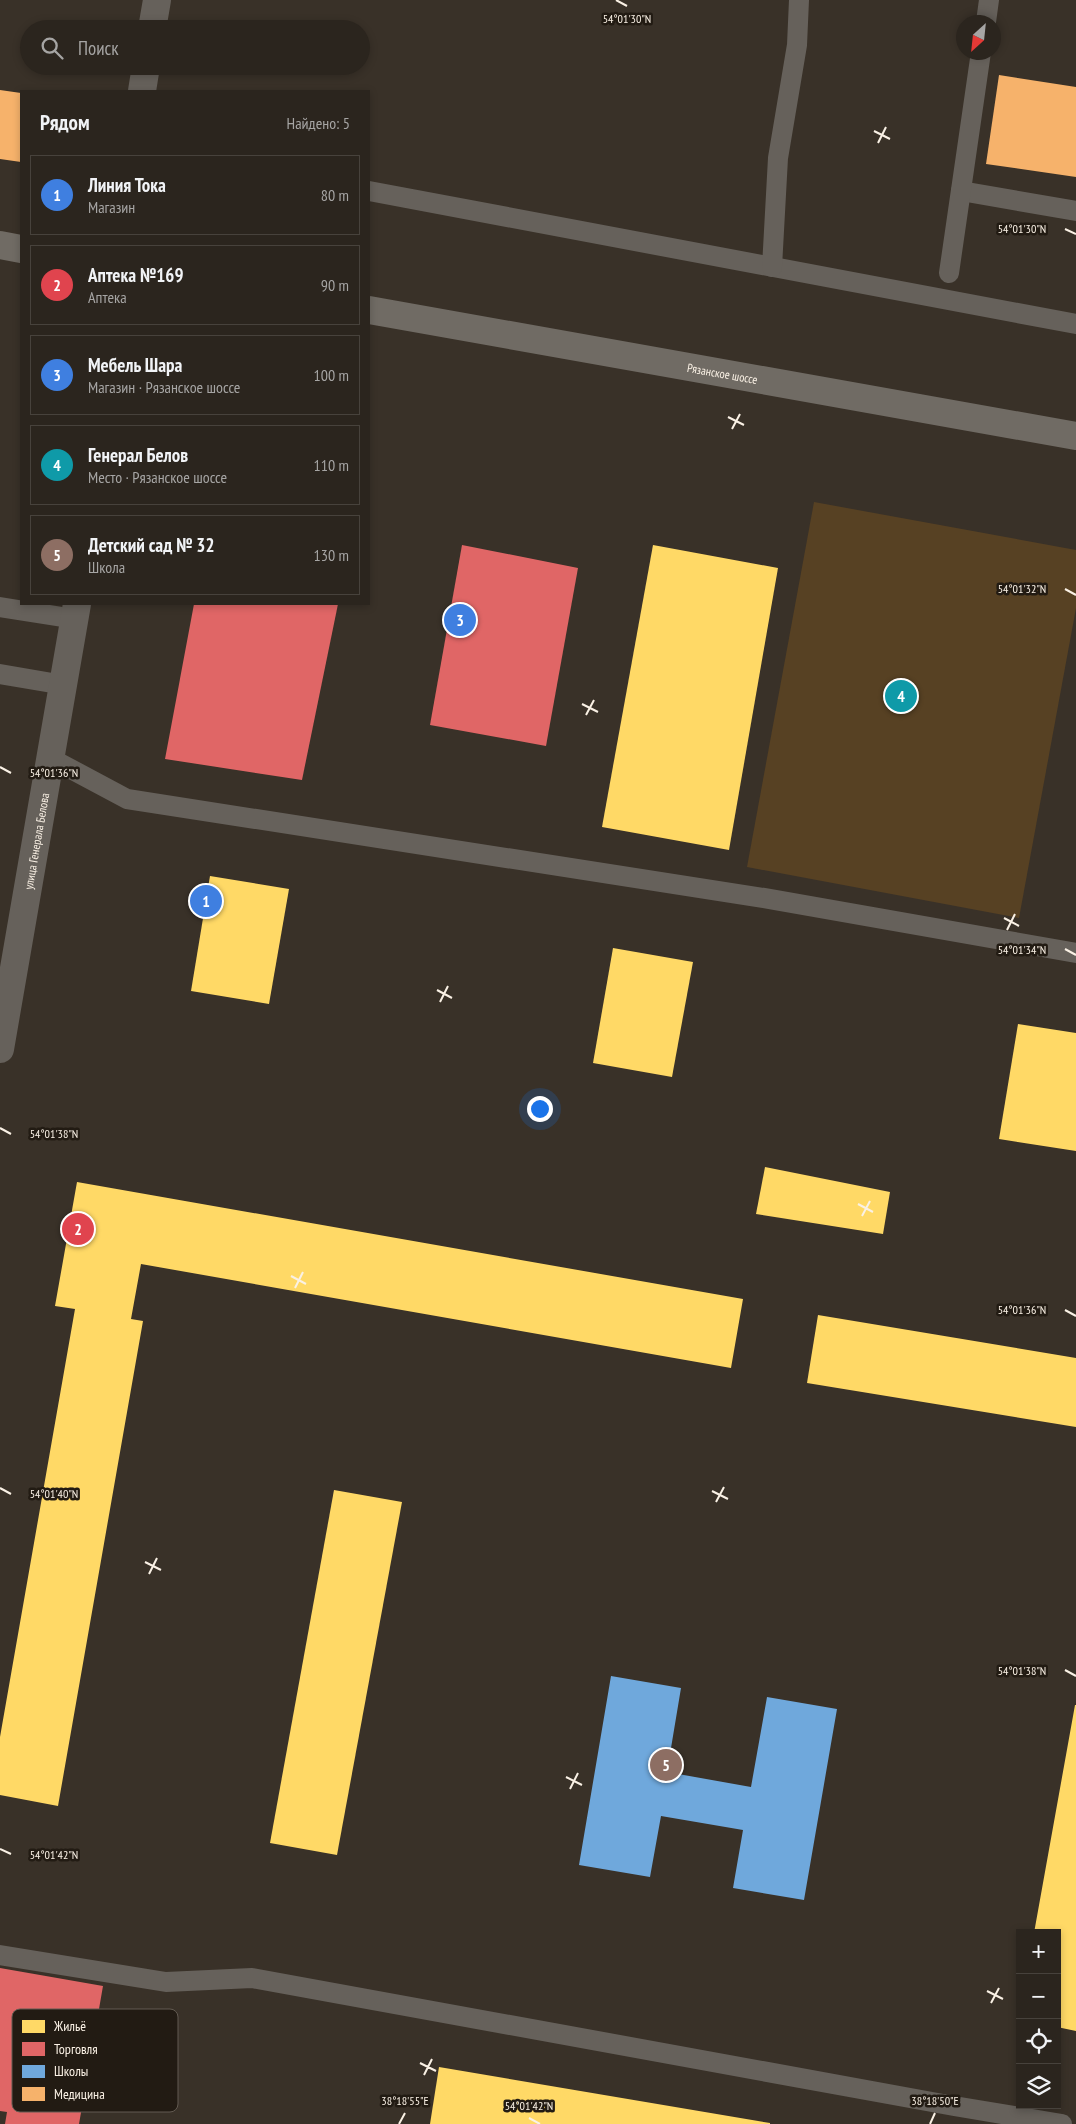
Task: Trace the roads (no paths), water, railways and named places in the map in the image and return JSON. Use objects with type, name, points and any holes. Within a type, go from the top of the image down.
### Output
[{"type":"main road","points":[[0,245],[20,249]]},
{"type":"main road","name":"Рязанское шоссе","points":[[370,310],[1076,436]]},
{"type":"street","points":[[154,20],[157,0]]},
{"type":"street","points":[[142,90],[145,75]]},
{"type":"street","name":"улица Генерала Белова","points":[[0,1049],[52,759],[76,611]]},
{"type":"lane","points":[[772,267],[778,158],[797,46],[799,0]]},
{"type":"lane","points":[[987,15],[989,0]]},
{"type":"lane","points":[[949,273],[980,60]]},
{"type":"lane","points":[[370,191],[1076,324]]},
{"type":"lane","points":[[961,191],[1076,211]]},
{"type":"lane","points":[[0,607],[76,611]]},
{"type":"lane","points":[[0,674],[64,685]]},
{"type":"lane","points":[[52,759],[127,799],[744,895],[1076,953]]},
{"type":"lane","points":[[0,1955],[166,1982],[252,1978],[935,2103],[1062,2124]]},
{"type":"place","name":"Мебель Шара","points":[[460,620]]},
{"type":"place","name":"Генерал Белов","points":[[901,696]]},
{"type":"place","name":"Линия Тока","points":[[206,901]]},
{"type":"place","name":"Аптека №169","points":[[78,1229]]},
{"type":"place","name":"Детский сад № 32","points":[[666,1765]]}]
